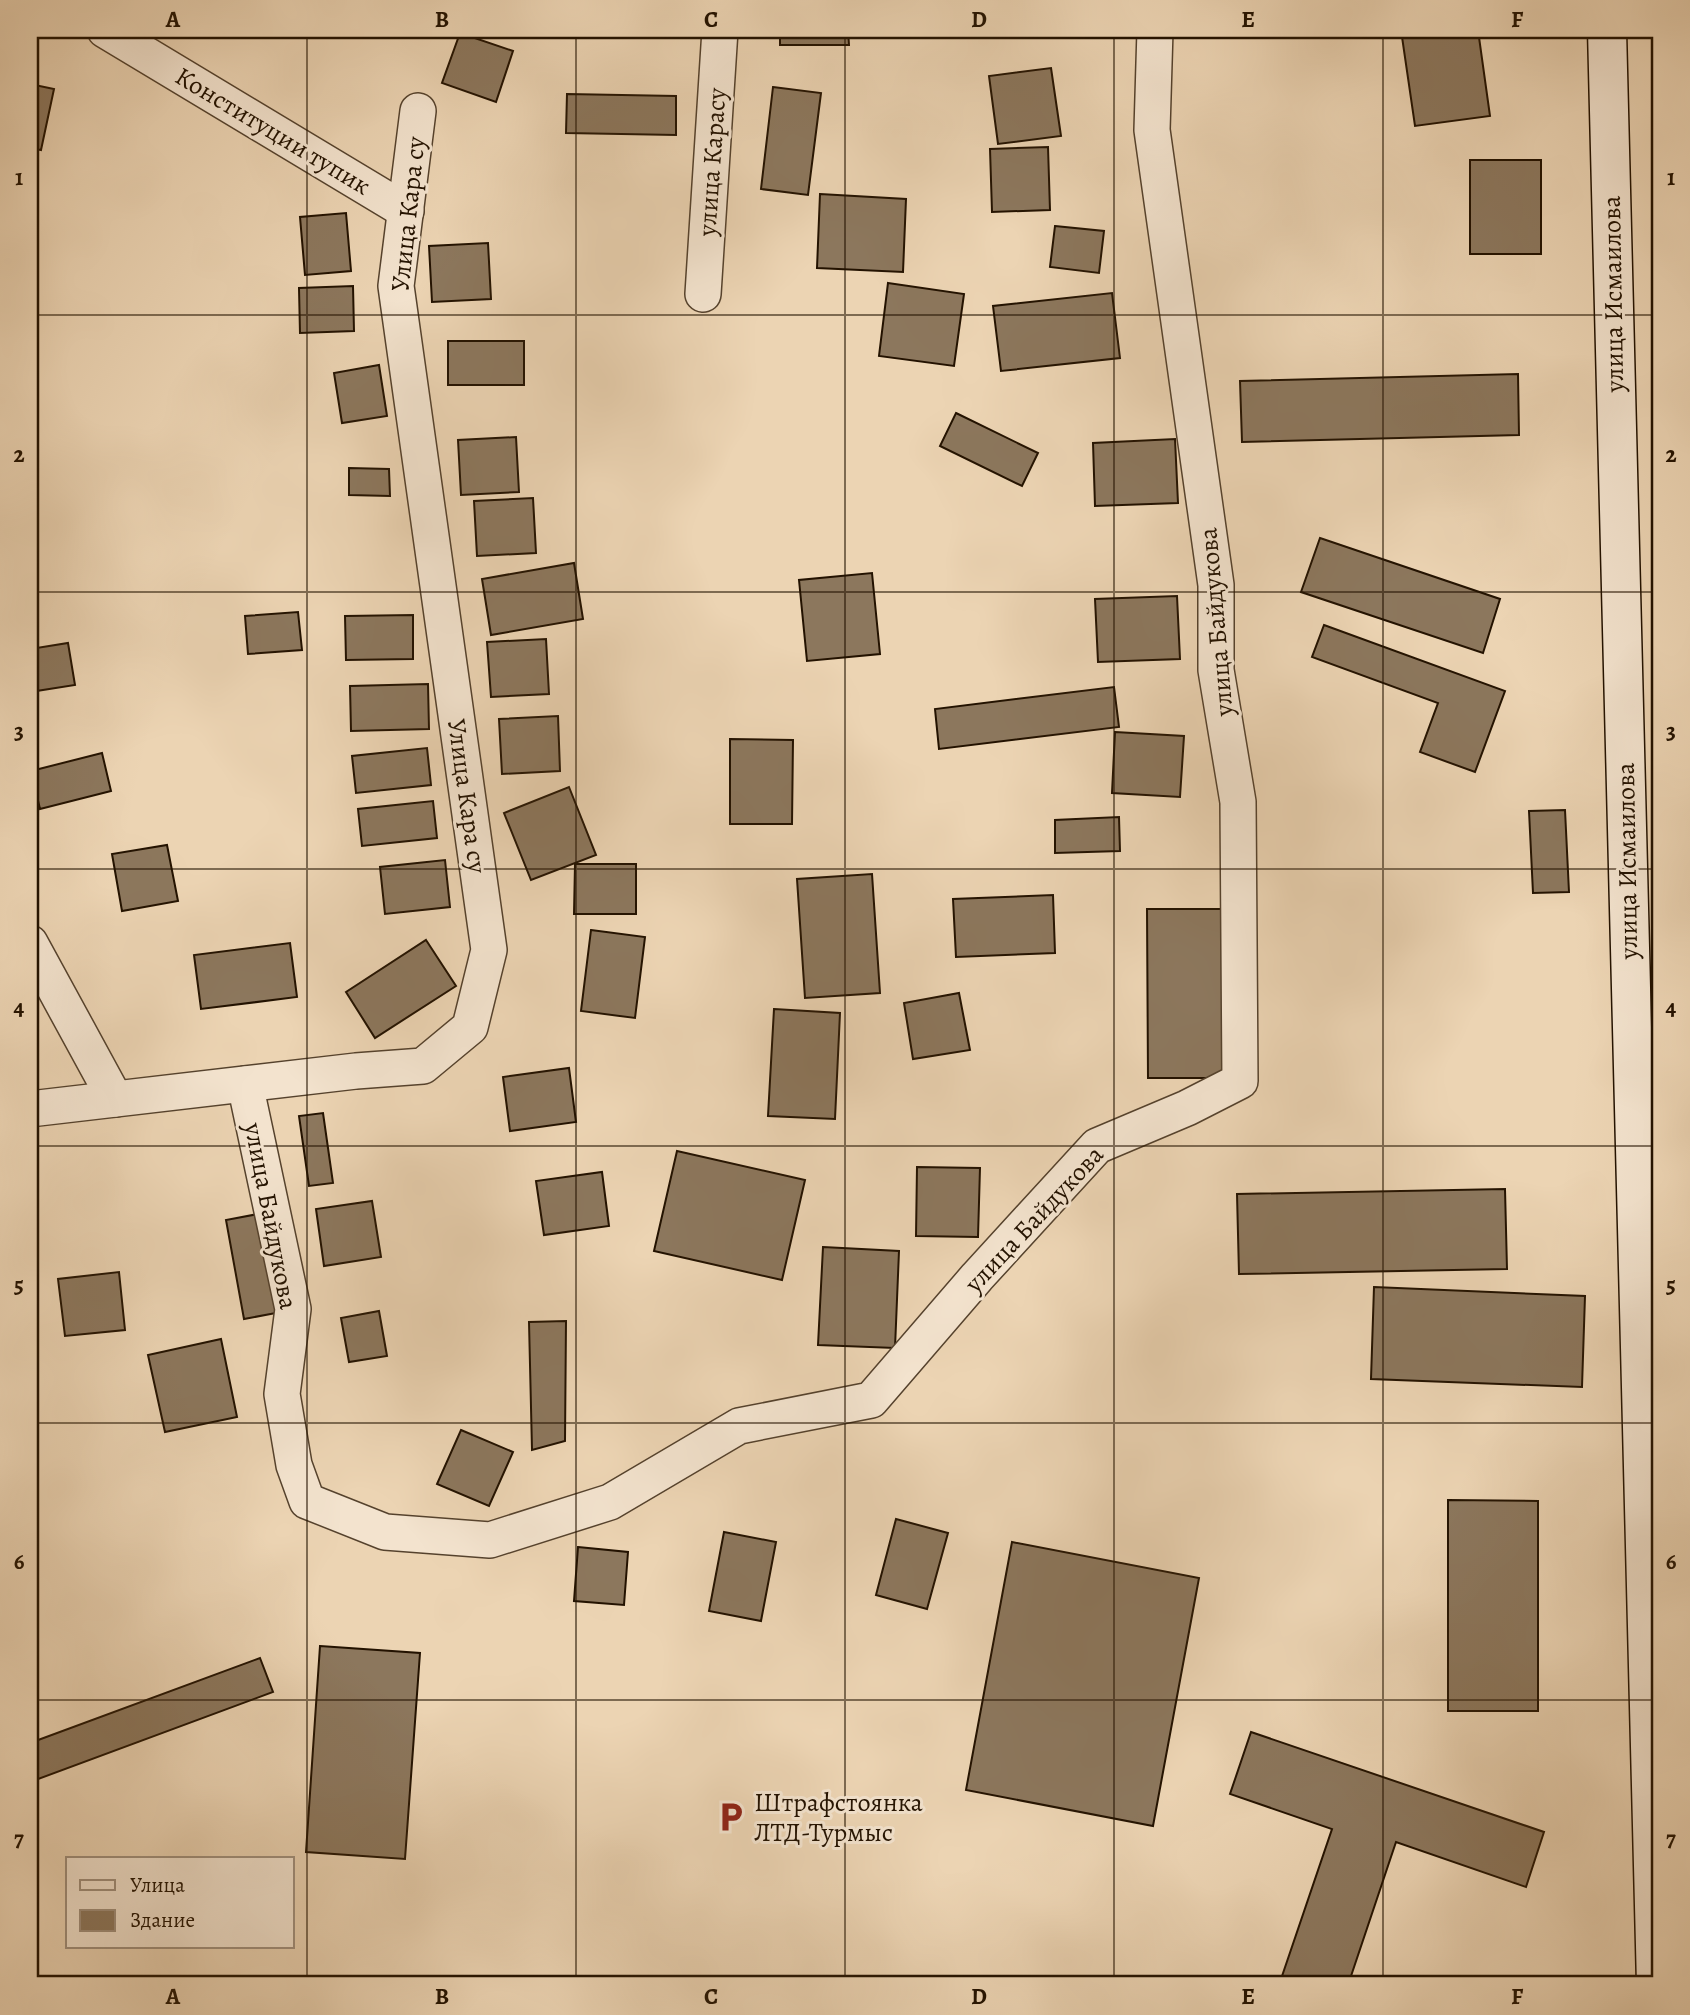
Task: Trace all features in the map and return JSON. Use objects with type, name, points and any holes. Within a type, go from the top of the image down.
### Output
[{"type":"main road","name":"улица Исмаилова","points":[[1606,30],[1656,1985]]},
{"type":"street","name":"Конституции тупик","points":[[105,30],[406,211]]},
{"type":"street","name":"улица Карасу","points":[[704,294],[720,30]]},
{"type":"street","name":"улица Байдукова","points":[[245,1084],[293,1309],[282,1394],[294,1465],[307,1501],[386,1532],[491,1540],[610,1502],[739,1426],[870,1400],[977,1277],[1097,1146],[1187,1108],[1240,1081],[1238,802],[1216,670],[1216,585],[1152,130],[1155,30]]},
{"type":"street","name":"Улица Кара су","points":[[30,1109],[423,1066],[470,1027],[489,950],[396,286],[418,111]]},
{"type":"street","points":[[30,943],[115,1099]]},
{"type":"building","points":[[780,30],[848,30],[849,45],[780,45]]},
{"type":"building","points":[[1056,30],[1119,30],[1118,35]]},
{"type":"building","points":[[1401,30],[1478,30],[1490,116],[1415,126]]},
{"type":"building","points":[[460,33],[513,51],[496,102],[442,83]]},
{"type":"building","points":[[1051,68],[1061,136],[998,144],[989,76]]},
{"type":"building","points":[[30,84],[54,89],[41,150],[30,148]]},
{"type":"building","points":[[773,87],[821,93],[808,195],[761,189]]},
{"type":"building","points":[[567,94],[676,96],[676,135],[566,133]]},
{"type":"building","points":[[1048,147],[1050,210],[992,212],[990,149]]},
{"type":"building","points":[[1470,160],[1541,160],[1541,254],[1470,254]]},
{"type":"building","points":[[820,194],[906,199],[903,272],[817,268]]},
{"type":"building","points":[[346,213],[351,271],[305,275],[300,217]]},
{"type":"building","points":[[1055,226],[1104,231],[1099,273],[1050,267]]},
{"type":"building","points":[[488,243],[491,299],[432,302],[429,246]]},
{"type":"building","points":[[888,283],[964,294],[954,366],[879,356]]},
{"type":"building","points":[[353,286],[354,331],[300,333],[299,288]]},
{"type":"building","points":[[1112,293],[1120,358],[1001,371],[993,306]]},
{"type":"building","points":[[448,341],[524,341],[524,385],[448,385]]},
{"type":"building","points":[[379,365],[387,416],[342,423],[334,373]]},
{"type":"building","points":[[1518,374],[1519,435],[1242,442],[1240,381]]},
{"type":"building","points":[[956,413],[1038,453],[1022,486],[940,446]]},
{"type":"building","points":[[516,437],[519,492],[461,495],[458,440]]},
{"type":"building","points":[[1175,439],[1178,503],[1095,506],[1093,443]]},
{"type":"building","points":[[349,468],[389,469],[390,496],[349,495]]},
{"type":"building","points":[[533,498],[536,553],[477,556],[474,501]]},
{"type":"building","points":[[1320,538],[1500,599],[1483,653],[1301,592]]},
{"type":"building","points":[[574,563],[583,619],[491,635],[482,579]]},
{"type":"building","points":[[872,573],[880,654],[807,661],[799,580]]},
{"type":"building","points":[[1177,596],[1180,659],[1098,662],[1095,599]]},
{"type":"building","points":[[298,612],[302,650],[248,654],[245,616]]},
{"type":"building","points":[[413,615],[413,659],[346,660],[345,616]]},
{"type":"building","points":[[1324,625],[1505,691],[1475,772],[1420,752],[1438,703],[1312,657]]},
{"type":"building","points":[[546,639],[549,694],[491,697],[487,642]]},
{"type":"building","points":[[68,643],[75,685],[30,692],[30,649]]},
{"type":"building","points":[[428,684],[429,729],[351,731],[350,686]]},
{"type":"building","points":[[1114,687],[1119,727],[939,749],[935,709]]},
{"type":"building","points":[[558,716],[560,771],[502,774],[499,719]]},
{"type":"building","points":[[1115,732],[1184,736],[1180,797],[1112,793]]},
{"type":"building","points":[[730,739],[793,740],[792,824],[730,824]]},
{"type":"building","points":[[427,748],[431,785],[356,793],[352,756]]},
{"type":"building","points":[[102,753],[111,791],[40,809],[31,771]]},
{"type":"building","points":[[569,787],[596,855],[531,880],[504,813]]},
{"type":"building","points":[[433,801],[437,838],[362,846],[358,809]]},
{"type":"building","points":[[1565,810],[1569,892],[1533,893],[1529,811]]},
{"type":"building","points":[[1119,817],[1120,851],[1055,853],[1055,820]]},
{"type":"building","points":[[167,845],[178,901],[122,911],[112,854]]},
{"type":"building","points":[[445,860],[450,907],[385,914],[380,867]]},
{"type":"building","points":[[575,864],[636,864],[636,914],[574,914]]},
{"type":"building","points":[[872,874],[880,993],[805,998],[797,879]]},
{"type":"building","points":[[1053,895],[1055,953],[956,957],[953,899]]},
{"type":"building","points":[[1147,909],[1223,909],[1224,1078],[1148,1078]]},
{"type":"building","points":[[591,930],[645,937],[635,1018],[581,1011]]},
{"type":"building","points":[[426,940],[456,986],[375,1038],[346,992]]},
{"type":"building","points":[[290,943],[297,997],[201,1009],[194,955]]},
{"type":"building","points":[[959,993],[970,1050],[913,1059],[904,1003]]},
{"type":"building","points":[[774,1009],[840,1013],[835,1119],[768,1116]]},
{"type":"building","points":[[569,1068],[576,1122],[510,1131],[503,1077]]},
{"type":"building","points":[[323,1113],[333,1183],[309,1186],[299,1116]]},
{"type":"building","points":[[677,1151],[805,1180],[782,1280],[654,1251]]},
{"type":"building","points":[[917,1167],[980,1168],[978,1237],[916,1236]]},
{"type":"building","points":[[602,1172],[609,1226],[544,1235],[536,1181]]},
{"type":"building","points":[[1505,1189],[1507,1269],[1239,1274],[1237,1194]]},
{"type":"building","points":[[372,1201],[381,1257],[324,1266],[316,1209]]},
{"type":"building","points":[[258,1214],[276,1313],[244,1319],[226,1220]]},
{"type":"building","points":[[823,1247],[899,1251],[895,1348],[818,1345]]},
{"type":"building","points":[[119,1272],[125,1330],[65,1336],[58,1279]]},
{"type":"building","points":[[1374,1287],[1585,1296],[1582,1387],[1371,1379]]},
{"type":"building","points":[[379,1311],[387,1356],[349,1362],[341,1318]]},
{"type":"building","points":[[566,1321],[565,1441],[532,1450],[529,1322]]},
{"type":"building","points":[[221,1339],[237,1417],[165,1432],[148,1355]]},
{"type":"building","points":[[461,1430],[513,1452],[489,1506],[437,1484]]},
{"type":"building","points":[[1448,1500],[1538,1501],[1538,1711],[1448,1711]]},
{"type":"building","points":[[896,1519],[948,1533],[927,1609],[876,1595]]},
{"type":"building","points":[[724,1532],[776,1542],[761,1621],[709,1611]]},
{"type":"building","points":[[1012,1542],[1199,1578],[1153,1826],[966,1790]]},
{"type":"building","points":[[578,1547],[628,1552],[624,1605],[574,1601]]},
{"type":"building","points":[[320,1646],[420,1653],[405,1859],[306,1852]]},
{"type":"building","points":[[260,1658],[273,1692],[30,1782],[30,1743]]},
{"type":"building","points":[[1251,1732],[1544,1832],[1526,1887],[1396,1842],[1348,1985],[1279,1985],[1332,1829],[1230,1794]]},
{"type":"place","name":"Штрафстоянка ЛТД-Турмыс","points":[[731,1817]]}]
